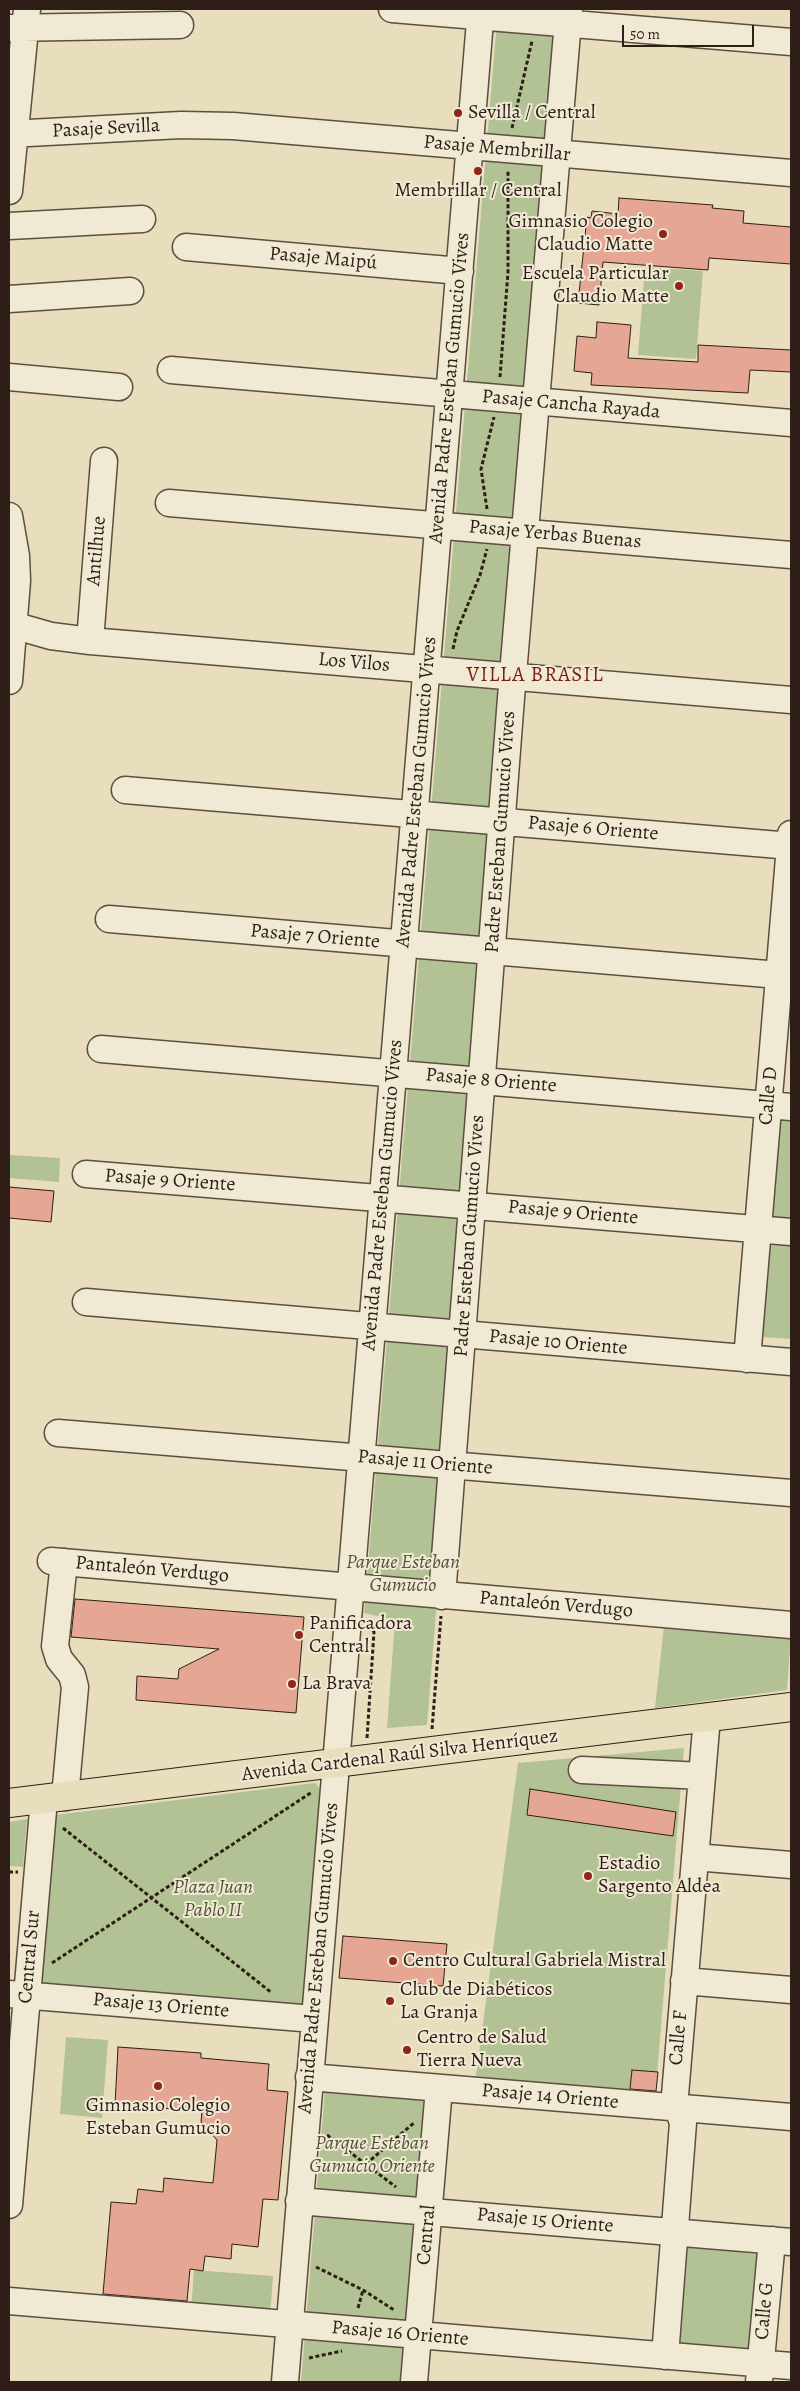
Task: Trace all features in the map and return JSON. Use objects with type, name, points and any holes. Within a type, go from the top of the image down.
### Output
[{"type":"main road","name":"Avenida Cardenal Raúl Silva Henríquez","points":[[9,1803],[51,1803],[334,1770],[706,1717],[791,1707]]},
{"type":"street","points":[[392,9],[481,12],[537,21],[568,16],[791,42]]},
{"type":"street","name":"Avenida Padre Esteban Gumucio Vives","points":[[285,2382],[334,1770],[481,12]]},
{"type":"street","name":"Padre Esteban Gumucio Vives","points":[[442,1596],[513,677],[568,16]]},
{"type":"street","points":[[9,192],[20,22],[180,25]]},
{"type":"street","name":"Pasaje Membrillar","points":[[203,125],[791,173]]},
{"type":"street","name":"Pasaje Sevilla","points":[[12,134],[203,125]]},
{"type":"street","points":[[9,226],[142,219]]},
{"type":"street","name":"Pasaje Maipú","points":[[186,247],[460,271]]},
{"type":"street","points":[[9,299],[130,291]]},
{"type":"street","name":"Pasaje Cancha Rayada","points":[[171,370],[791,423]]},
{"type":"street","points":[[9,377],[119,387]]},
{"type":"street","name":"Antilhue","points":[[90,641],[104,461]]},
{"type":"street","name":"Pasaje Yerbas Buenas","points":[[169,503],[791,555]]},
{"type":"street","points":[[9,516],[16,556],[9,681]]},
{"type":"street","name":"Los Vilos","points":[[12,625],[51,636],[90,641],[791,700]]},
{"type":"street","name":"Pasaje 6 Oriente","points":[[125,790],[502,821],[791,842]]},
{"type":"street","name":"Calle D","points":[[746,1359],[758,1229],[780,1106],[791,842]]},
{"type":"street","name":"Pasaje 7 Oriente","points":[[109,919],[786,976]]},
{"type":"street","name":"Pasaje 8 Oriente","points":[[101,1049],[780,1106]]},
{"type":"street","name":"Pasaje 9 Oriente","points":[[86,1174],[791,1232]]},
{"type":"street","name":"Pasaje 10 Oriente","points":[[86,1302],[791,1362]]},
{"type":"street","name":"Pasaje 11 Oriente","points":[[58,1433],[791,1494]]},
{"type":"street","name":"Pantaleón Verdugo","points":[[57,1562],[791,1626]]},
{"type":"street","name":"Central Sur","points":[[9,2205],[12,2118],[21,1989],[51,1803],[75,1687],[72,1674],[59,1659],[55,1646],[57,1562]]},
{"type":"street","name":"Calle F","points":[[666,2356],[683,2123],[680,2114],[674,2107],[706,1717]]},
{"type":"street","points":[[582,1770],[702,1776]]},
{"type":"street","points":[[695,1857],[791,1865]]},
{"type":"street","points":[[684,1981],[791,1990]]},
{"type":"street","name":"Pasaje 13 Oriente","points":[[21,1989],[314,2019]]},
{"type":"street","name":"Pasaje 14 Oriente","points":[[310,2077],[439,2096],[674,2107],[791,2117]]},
{"type":"street","name":"Central","points":[[414,2382],[439,2096]]},
{"type":"street","name":"Pasaje 15 Oriente","points":[[300,2200],[781,2241]]},
{"type":"street","name":"Calle G","points":[[760,2373],[781,2241]]},
{"type":"street","name":"Pasaje 16 Oriente","points":[[9,2301],[289,2324],[419,2331],[666,2356],[760,2373],[791,2366]]},
{"type":"path","points":[[453,649],[463,614],[480,575],[491,530],[480,469],[498,399],[508,272],[510,216],[506,150],[537,21]]},
{"type":"path","points":[[432,1730],[442,1596]]},
{"type":"path","points":[[21,1989],[334,1770]]},
{"type":"path","points":[[51,1803],[151,1898],[274,1994]]},
{"type":"path","points":[[366,2164],[439,2096]]},
{"type":"path","points":[[306,2119],[398,2188]]},
{"type":"path","points":[[295,2257],[363,2290],[419,2331]]},
{"type":"green space","name":"Parque Esteban Gumucio","points":[[498,9],[564,9],[427,1725],[387,1728],[395,1620],[364,1613]]},
{"type":"green space","points":[[645,267],[703,271],[696,359],[638,355]]},
{"type":"green space","points":[[791,1114],[791,1226],[771,1224],[775,1119]]},
{"type":"green space","points":[[9,1155],[60,1158],[59,1182],[9,1178]]},
{"type":"green space","points":[[767,1244],[791,1245],[791,1339],[761,1337]]},
{"type":"green space","points":[[664,1626],[791,1636],[787,1690],[655,1708]]},
{"type":"green space","name":"Estadio Sargento Aldea","points":[[684,1748],[655,2100],[475,2083],[518,1763]]},
{"type":"green space","name":"Plaza Juan Pablo II","points":[[315,1783],[324,1793],[310,2005],[42,1988],[55,1815]]},
{"type":"green space","points":[[27,1819],[23,1867],[9,1866],[9,1822]]},
{"type":"green space","points":[[66,2037],[108,2040],[102,2118],[60,2114]]},
{"type":"green space","name":"Parque Esteban Gumucio Oriente","points":[[325,2089],[430,2099],[406,2382],[301,2382]]},
{"type":"green space","points":[[681,2246],[758,2254],[747,2358],[671,2350]]},
{"type":"green space","points":[[194,2270],[273,2276],[270,2317],[191,2310]]},
{"type":"building","points":[[619,198],[713,205],[712,208],[744,211],[743,223],[791,227],[791,264],[709,258],[708,270],[603,262],[599,305],[578,303],[587,217],[591,218],[592,211],[618,214]]},
{"type":"building","points":[[597,322],[631,325],[628,358],[698,362],[698,345],[791,350],[791,372],[750,370],[748,393],[591,385],[592,373],[574,371],[577,336],[596,338]]},
{"type":"building","points":[[9,1187],[54,1191],[51,1222],[9,1218]]},
{"type":"building","points":[[75,1599],[304,1617],[296,1713],[136,1700],[137,1676],[178,1679],[179,1669],[219,1649],[71,1637]]},
{"type":"building","points":[[530,1789],[676,1812],[673,1836],[527,1815]]},
{"type":"building","name":"Centro Cultural Gabriela Mistral","points":[[343,1936],[447,1944],[443,1986],[339,1978]]},
{"type":"building","points":[[118,2047],[201,2053],[201,2058],[269,2064],[267,2090],[288,2092],[278,2200],[263,2199],[258,2247],[232,2244],[231,2259],[205,2256],[203,2271],[190,2269],[187,2301],[103,2294],[111,2202],[136,2204],[138,2189],[163,2192],[164,2178],[213,2183],[217,2140],[201,2122],[202,2111],[115,2105]]},
{"type":"building","points":[[632,2070],[658,2072],[656,2091],[630,2089]]},
{"type":"place","name":"Sevilla / Central","points":[[458,113]]},
{"type":"place","name":"Membrillar / Central","points":[[478,171]]},
{"type":"place","name":"Gimnasio Colegio Claudio Matte","points":[[663,234]]},
{"type":"place","name":"Escuela Particular Claudio Matte","points":[[679,286]]},
{"type":"place","name":"Panificadora Central","points":[[299,1635]]},
{"type":"place","name":"La Brava","points":[[292,1684]]},
{"type":"place","name":"Estadio Sargento Aldea","points":[[588,1876]]},
{"type":"place","name":"Centro Cultural Gabriela Mistral","points":[[393,1961]]},
{"type":"place","name":"Club de Diabéticos La Granja","points":[[390,2001]]},
{"type":"place","name":"Centro de Salud Tierra Nueva","points":[[407,2050]]},
{"type":"place","name":"Gimnasio Colegio Esteban Gumucio","points":[[158,2086]]},
{"type":"district","name":"VILLA BRASIL","points":[[535,676]]}]
